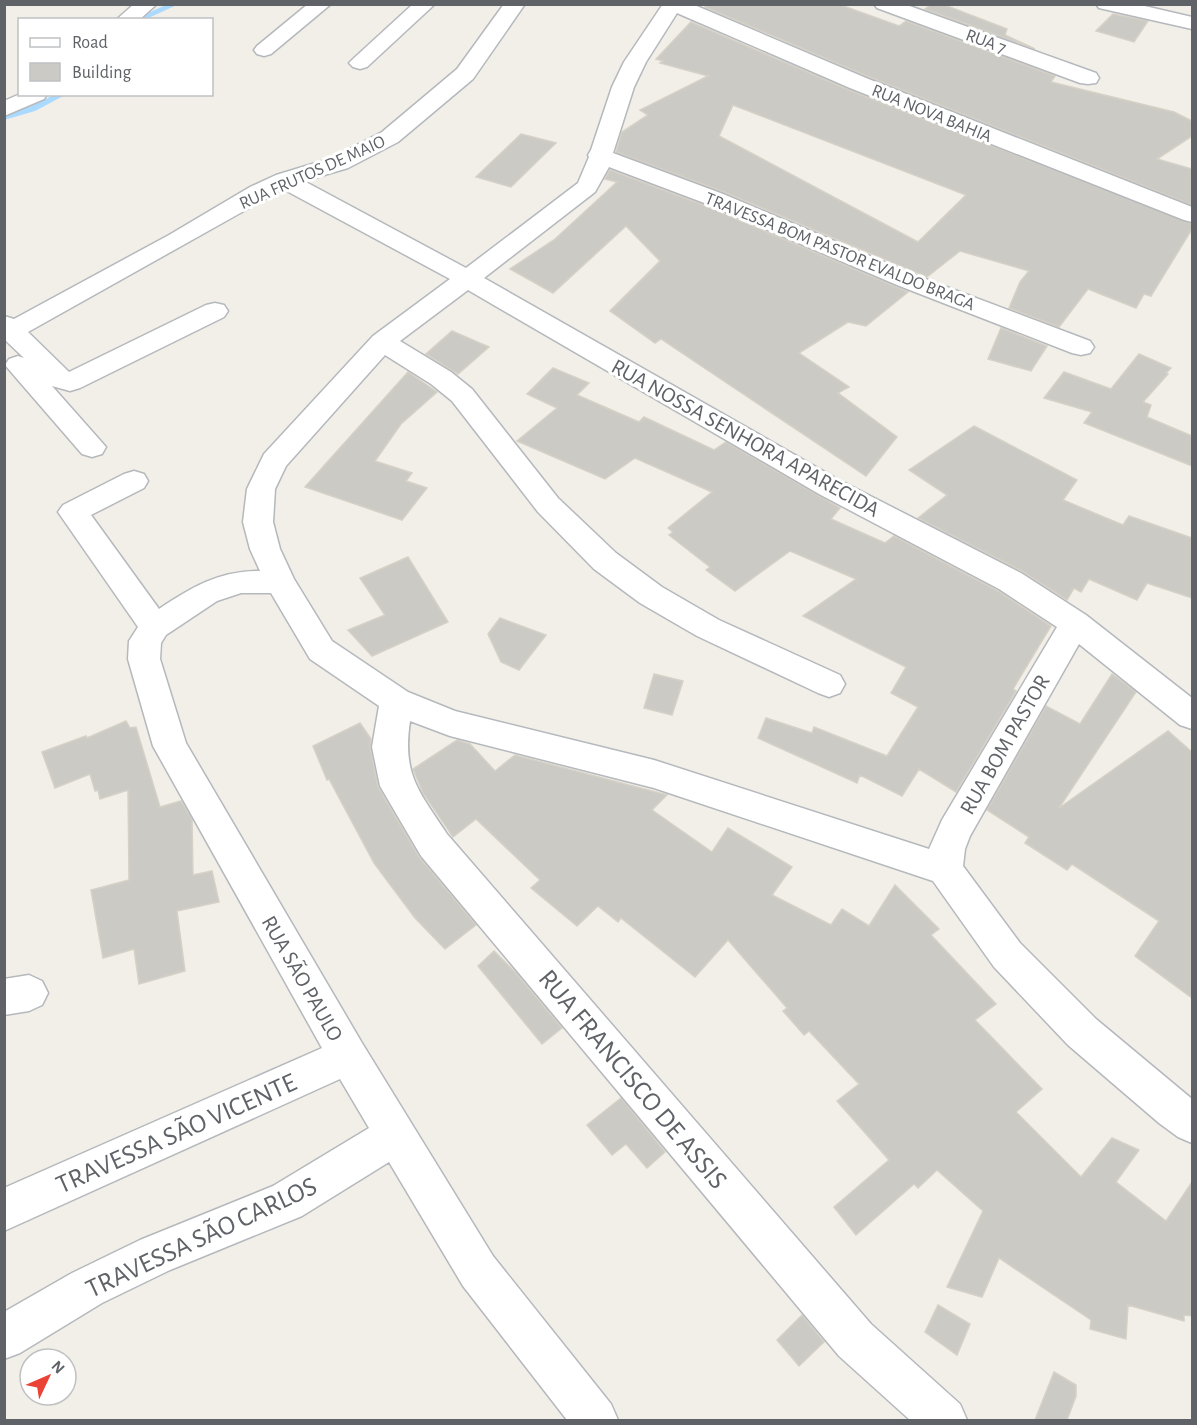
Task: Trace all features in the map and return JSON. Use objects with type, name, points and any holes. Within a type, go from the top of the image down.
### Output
[{"type":"street","points":[[129,18],[147,4]]},
{"type":"street","points":[[264,50],[321,4]]},
{"type":"street","points":[[360,63],[425,4]]},
{"type":"street","name":"RUA FRUTOS DE MAIO","points":[[7,335],[178,240],[258,192],[284,180],[340,163],[390,137],[465,74],[515,4]]},
{"type":"street","points":[[674,4],[635,62],[623,87],[599,155],[595,174],[587,187],[382,342],[274,461],[261,489],[258,522],[280,582],[321,650],[396,701],[450,723],[654,774],[945,870],[1007,955],[1082,1032],[1192,1123]]},
{"type":"street","name":"RUA NOVA BAHIA","points":[[674,4],[858,82],[1192,215]]},
{"type":"street","name":"RUA 7","points":[[884,4],[1088,78]]},
{"type":"street","points":[[1106,4],[1192,22]]},
{"type":"street","points":[[4,110],[32,96]]},
{"type":"street","name":"TRAVESSA BOM PASTOR EVALDO BRAGA","points":[[599,155],[715,199],[906,280],[1080,347]]},
{"type":"street","name":"RUA NOSSA SENHORA APARECIDA","points":[[284,180],[466,278],[829,487],[1010,581],[1075,623],[1192,716]]},
{"type":"street","points":[[7,335],[63,381],[70,382],[215,311]]},
{"type":"street","points":[[7,335],[92,447]]},
{"type":"street","points":[[382,342],[441,378],[462,395],[548,505],[605,561],[651,595],[708,628],[829,684]]},
{"type":"street","points":[[134,481],[73,512],[155,627],[206,593],[240,582],[280,582]]},
{"type":"street","name":"RUA BOM PASTOR","points":[[945,870],[947,849],[954,831],[1075,623]]},
{"type":"street","name":"RUA SÃO PAULO","points":[[155,627],[145,641],[144,659],[170,746],[348,1056],[478,1271],[595,1420]]},
{"type":"street","name":"RUA FRANCISCO DE ASSIS","points":[[396,701],[389,747],[398,786],[434,845],[855,1340],[944,1420]]},
{"type":"street","name":"TRAVESSA SÃO VICENTE","points":[[4,1210],[348,1056]]},
{"type":"street","name":"TRAVESSA SÃO CARLOS","points":[[4,1337],[87,1288],[155,1255],[287,1201],[396,1135]]},
{"type":"building","points":[[708,4],[838,4],[899,26],[906,21],[1055,76],[1051,82],[1174,112],[1192,121],[1192,136],[1157,159],[1192,169],[1192,205],[867,76],[705,7]]},
{"type":"building","points":[[932,4],[942,4],[1007,29],[1005,35],[1035,49],[925,9]]},
{"type":"building","points":[[1113,14],[1148,21],[1134,42],[1096,31]]},
{"type":"building","points":[[691,22],[849,90],[1192,224],[1192,229],[1151,296],[1144,294],[1136,308],[1088,289],[1059,327],[1009,308],[1020,282],[1029,271],[960,251],[927,277],[724,192],[616,152],[622,132],[648,115],[640,110],[708,76],[660,63],[663,61],[656,59]],"holes":[[[733,105],[966,195],[918,242],[719,136]]]},
{"type":"building","points":[[521,134],[556,143],[511,187],[476,177]]},
{"type":"building","points":[[610,170],[706,206],[908,292],[866,326],[848,322],[799,353],[849,387],[838,393],[897,437],[866,476],[661,339],[655,343],[610,311],[660,261],[626,226],[553,293],[510,269],[555,239],[617,182],[605,179]]},
{"type":"building","points":[[1001,328],[1047,346],[1031,371],[988,359]]},
{"type":"building","points":[[452,331],[489,347],[458,374],[426,354]]},
{"type":"building","points":[[1139,354],[1171,368],[1143,402],[1151,405],[1147,417],[1192,436],[1192,466],[1084,423],[1092,412],[1044,398],[1064,372],[1111,389]]},
{"type":"building","points":[[553,368],[589,383],[577,395],[639,422],[644,417],[714,450],[726,442],[840,508],[831,519],[885,543],[894,536],[998,591],[1051,626],[1013,689],[1016,691],[956,792],[919,769],[902,796],[860,775],[857,783],[758,738],[766,718],[812,733],[814,727],[887,756],[918,707],[891,693],[906,667],[803,616],[856,579],[790,551],[735,591],[706,570],[710,567],[669,535],[673,532],[668,528],[712,492],[635,458],[605,479],[517,441],[557,408],[527,394]]},
{"type":"building","points":[[408,372],[437,392],[401,424],[375,461],[412,473],[406,481],[427,488],[402,520],[305,487]]},
{"type":"building","points":[[974,426],[1077,480],[1063,500],[1123,525],[1129,516],[1192,538],[1192,598],[1147,583],[1137,600],[1089,579],[1081,592],[1074,588],[1067,600],[1022,571],[918,518],[947,495],[909,470]]},
{"type":"building","points":[[408,557],[448,622],[372,656],[348,630],[385,615],[360,578]]},
{"type":"building","points":[[500,618],[546,635],[519,670],[501,662],[488,634]]},
{"type":"building","points":[[654,674],[683,681],[672,715],[644,708]]},
{"type":"building","points":[[1112,674],[1136,692],[1059,808],[1168,731],[1192,752],[1192,998],[1135,956],[1159,921],[1072,864],[1067,870],[1025,843],[1029,837],[987,810],[1046,706],[1080,724]]},
{"type":"building","points":[[126,721],[130,728],[136,727],[160,807],[181,801],[192,819],[193,875],[212,871],[219,902],[177,911],[185,971],[139,984],[134,949],[103,958],[91,890],[129,880],[128,790],[100,799],[90,774],[55,788],[42,752],[86,736],[87,738]]},
{"type":"building","points":[[360,723],[371,739],[370,747],[378,787],[419,857],[476,925],[445,949],[415,918],[374,863],[329,779],[327,780],[313,746]]},
{"type":"building","points":[[457,740],[470,744],[495,771],[515,755],[667,795],[652,810],[712,852],[728,828],[792,867],[772,895],[831,925],[842,909],[869,926],[895,885],[939,929],[931,935],[996,1004],[975,1020],[1042,1089],[1016,1112],[1081,1177],[1112,1138],[1139,1150],[1116,1182],[1166,1221],[1192,1182],[1192,1316],[1184,1315],[1184,1321],[1128,1305],[1126,1339],[1090,1329],[1091,1320],[999,1258],[982,1297],[947,1287],[983,1211],[937,1170],[918,1188],[914,1184],[856,1235],[834,1207],[889,1160],[837,1101],[859,1084],[809,1031],[804,1035],[783,1011],[787,1008],[728,940],[695,977],[621,918],[618,922],[598,906],[577,926],[531,888],[540,880],[476,819],[453,837],[423,793],[413,769]]},
{"type":"building","points":[[494,951],[515,972],[562,1028],[542,1044],[478,966]]},
{"type":"building","points":[[621,1098],[665,1152],[647,1168],[626,1144],[612,1155],[587,1125]]},
{"type":"building","points":[[938,1305],[970,1324],[957,1355],[925,1332]]},
{"type":"building","points":[[802,1315],[824,1342],[799,1366],[777,1340]]},
{"type":"building","points":[[1054,1372],[1076,1385],[1076,1396],[1067,1420],[1035,1420]]},
{"type":"waterway","points":[[141,18],[176,4]]},
{"type":"waterway","points":[[4,118],[32,109],[59,96]]}]
